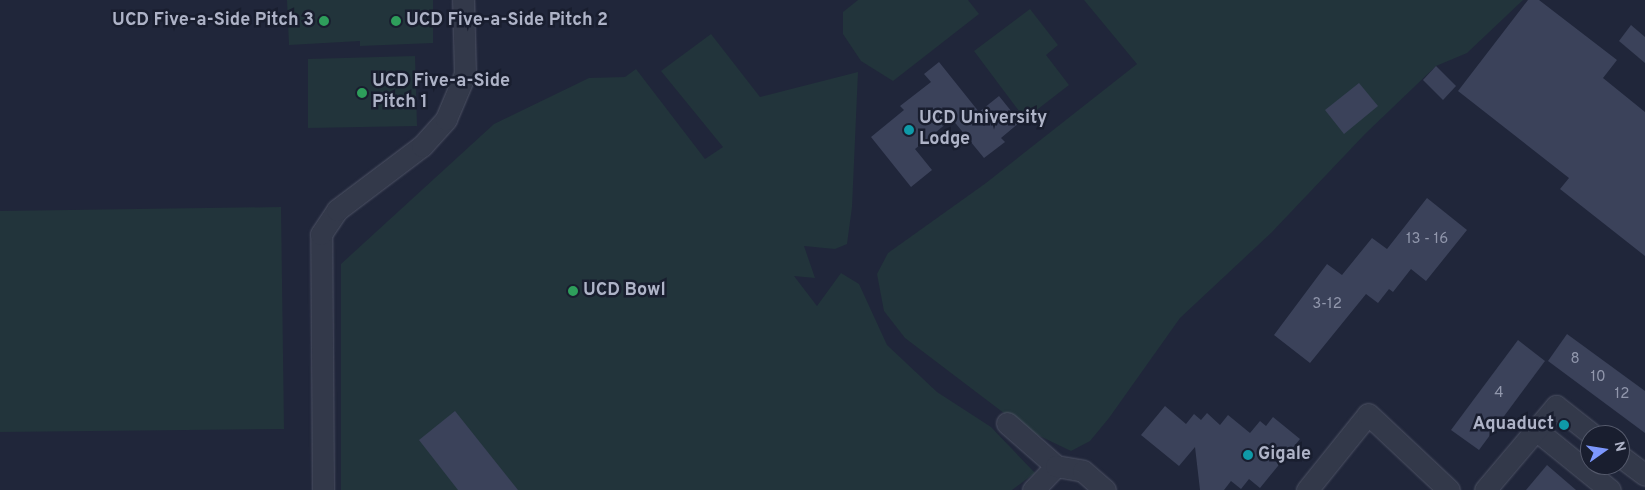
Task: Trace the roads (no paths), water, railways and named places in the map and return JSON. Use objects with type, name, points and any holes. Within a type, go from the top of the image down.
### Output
[{"type":"street","points":[[323,490],[321,234],[337,210],[422,146],[446,119],[464,74],[463,0]]},
{"type":"street","points":[[1485,490],[1556,406],[1580,425]]},
{"type":"street","points":[[1307,490],[1368,414],[1449,490]]},
{"type":"street","points":[[1006,423],[1056,466],[1084,471],[1105,490]]},
{"type":"street","points":[[1536,430],[1610,490]]},
{"type":"street","points":[[1630,464],[1645,477],[1634,490]]},
{"type":"street","points":[[1033,490],[1056,466]]},
{"type":"place","name":"UCD Five-a-Side Pitch 3","points":[[324,21]]},
{"type":"place","name":"UCD Five-a-Side Pitch 2","points":[[396,21]]},
{"type":"place","name":"UCD Five-a-Side Pitch 1","points":[[362,93]]},
{"type":"place","name":"UCD University Lodge","points":[[909,130]]},
{"type":"place","name":"UCD Bowl","points":[[573,291]]},
{"type":"place","name":"Aquaduct","points":[[1564,425]]},
{"type":"place","name":"Gigale","points":[[1248,455]]}]
